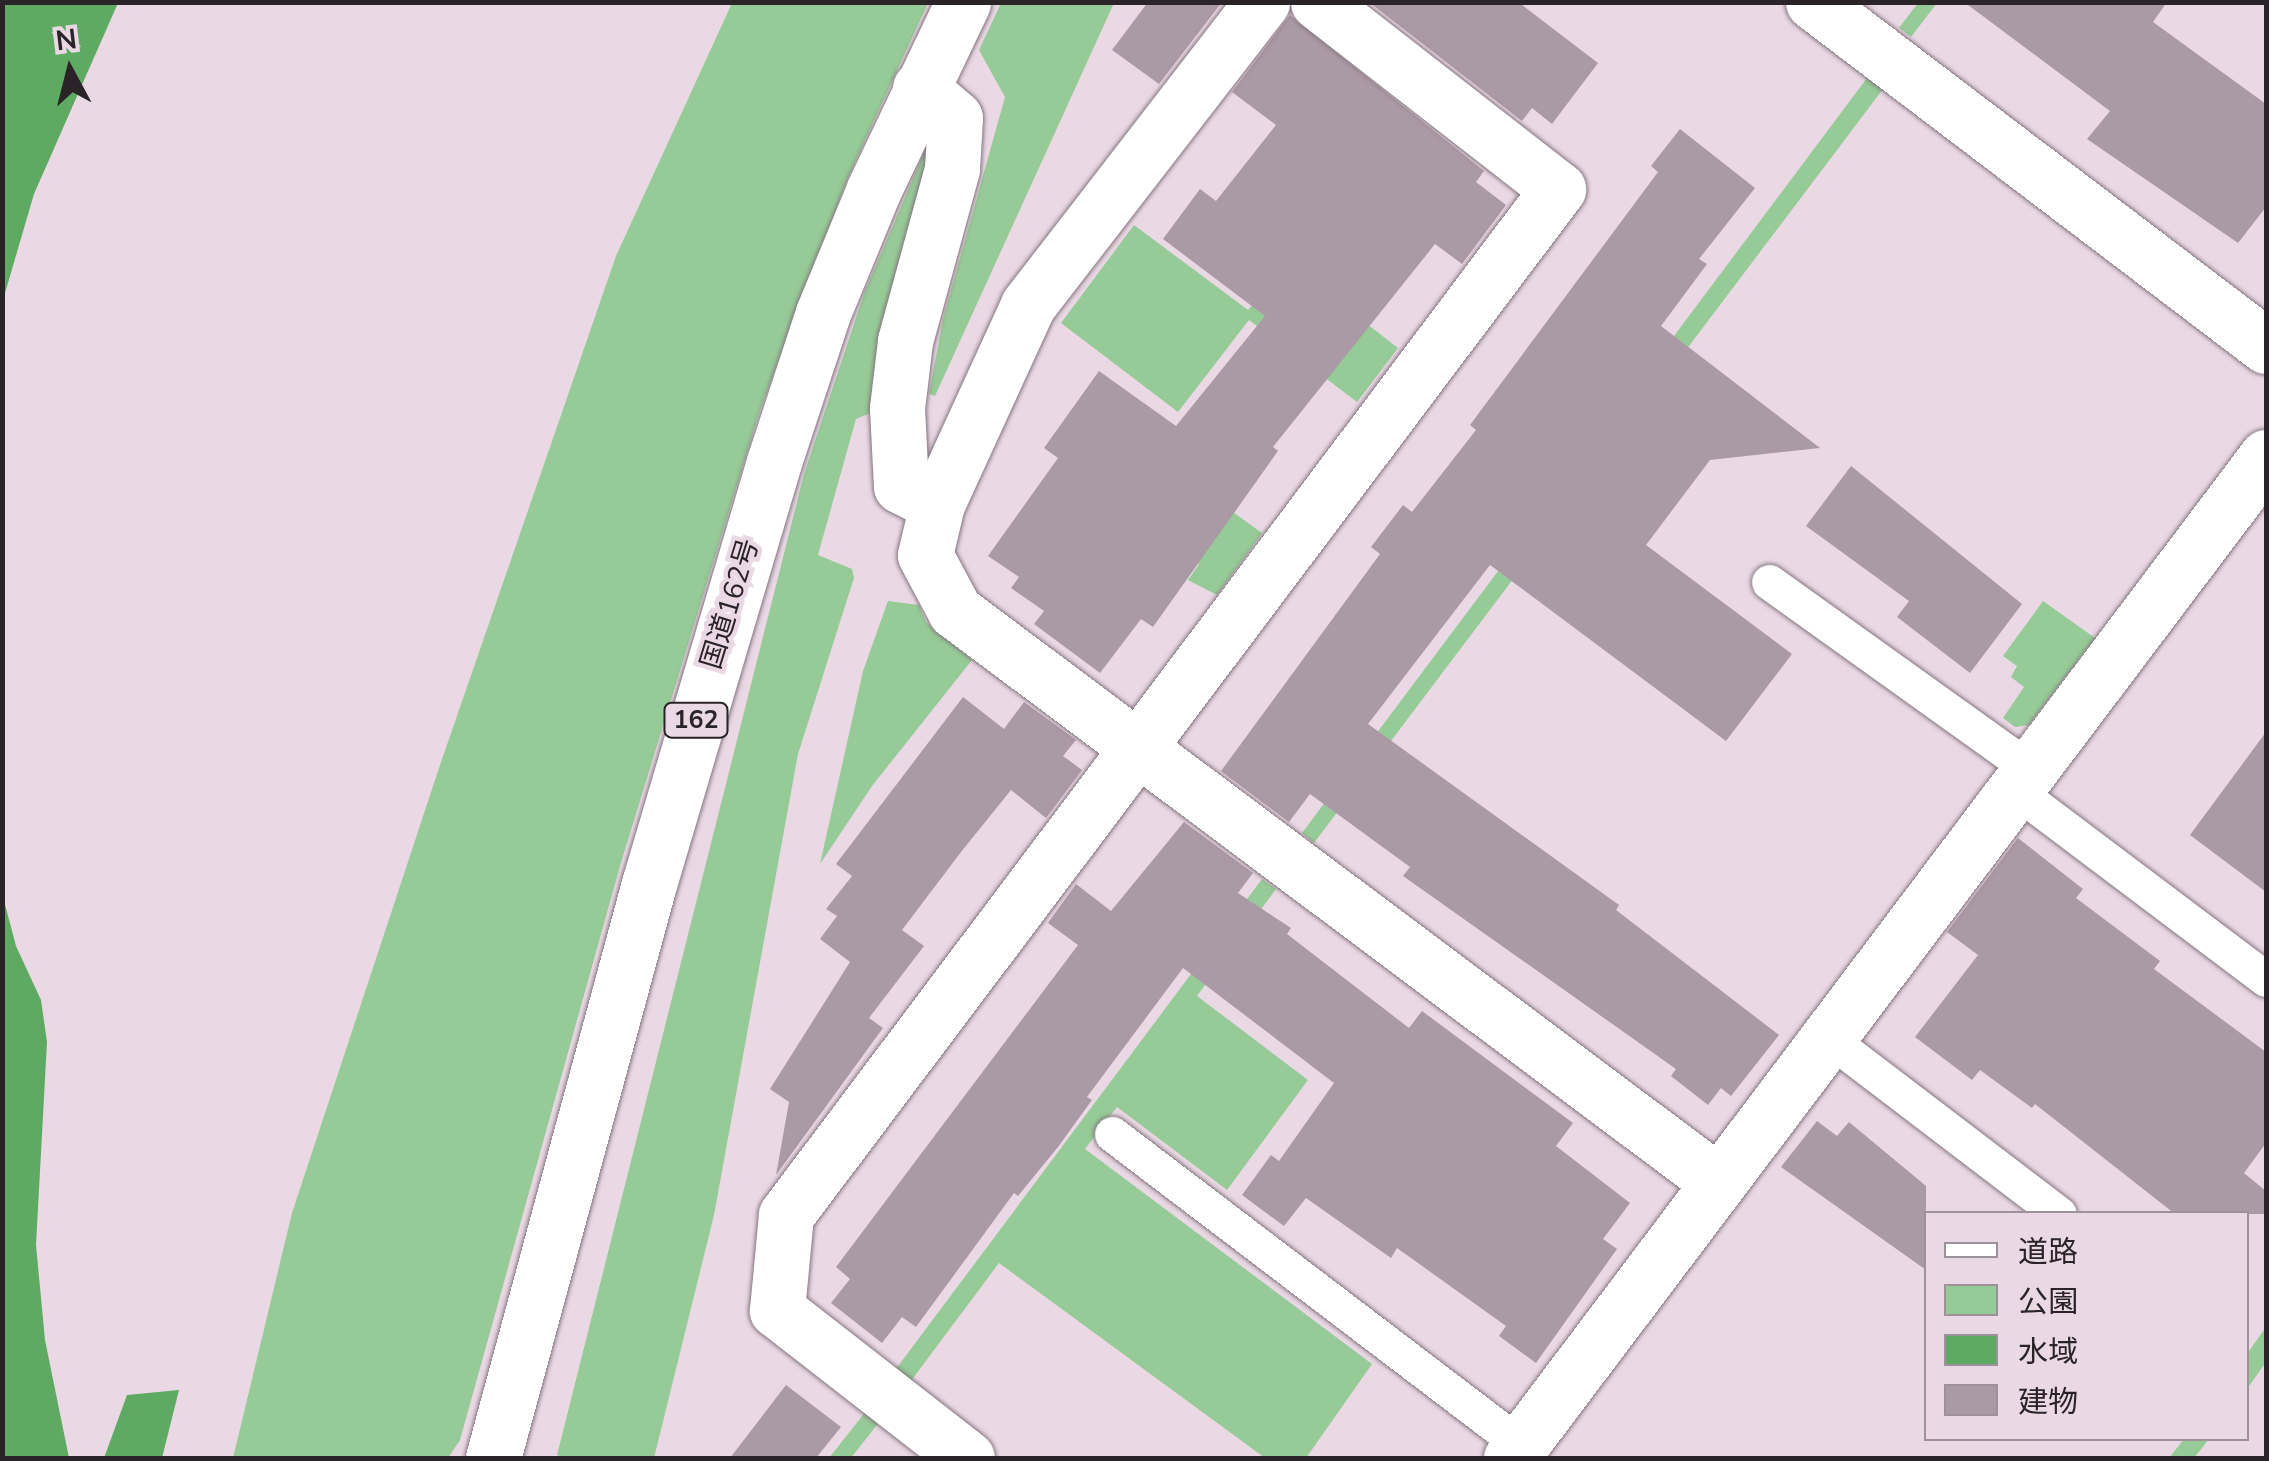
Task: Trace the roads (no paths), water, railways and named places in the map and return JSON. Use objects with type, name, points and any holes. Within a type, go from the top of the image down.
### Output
[{"type":"main road","name":"国道162号","points":[[493,1458],[649,884],[768,480],[823,313],[920,88],[963,2]]},
{"type":"main road","points":[[1262,2],[1028,305],[938,504],[925,554],[956,610],[1134,749],[1718,1182]]},
{"type":"main road","points":[[967,1458],[776,1310],[786,1215],[1558,188],[1318,2]]},
{"type":"main road","points":[[1813,2],[2266,346]]},
{"type":"main road","points":[[920,88],[954,118],[952,169],[905,340],[897,408],[901,486],[938,504]]},
{"type":"main road","points":[[1516,1452],[2266,457]]},
{"type":"lane","points":[[1769,582],[2023,779],[2266,979]]},
{"type":"lane","points":[[1828,1038],[2054,1211]]},
{"type":"lane","points":[[1112,1134],[1516,1452]]},
{"type":"water","points":[[3,2],[118,3],[34,194],[3,300]]},
{"type":"water","points":[[2,893],[16,946],[41,1000],[47,1042],[36,1245],[45,1340],[69,1458],[3,1458]]},
{"type":"water","points":[[179,1390],[162,1458],[104,1458],[127,1395]]}]
